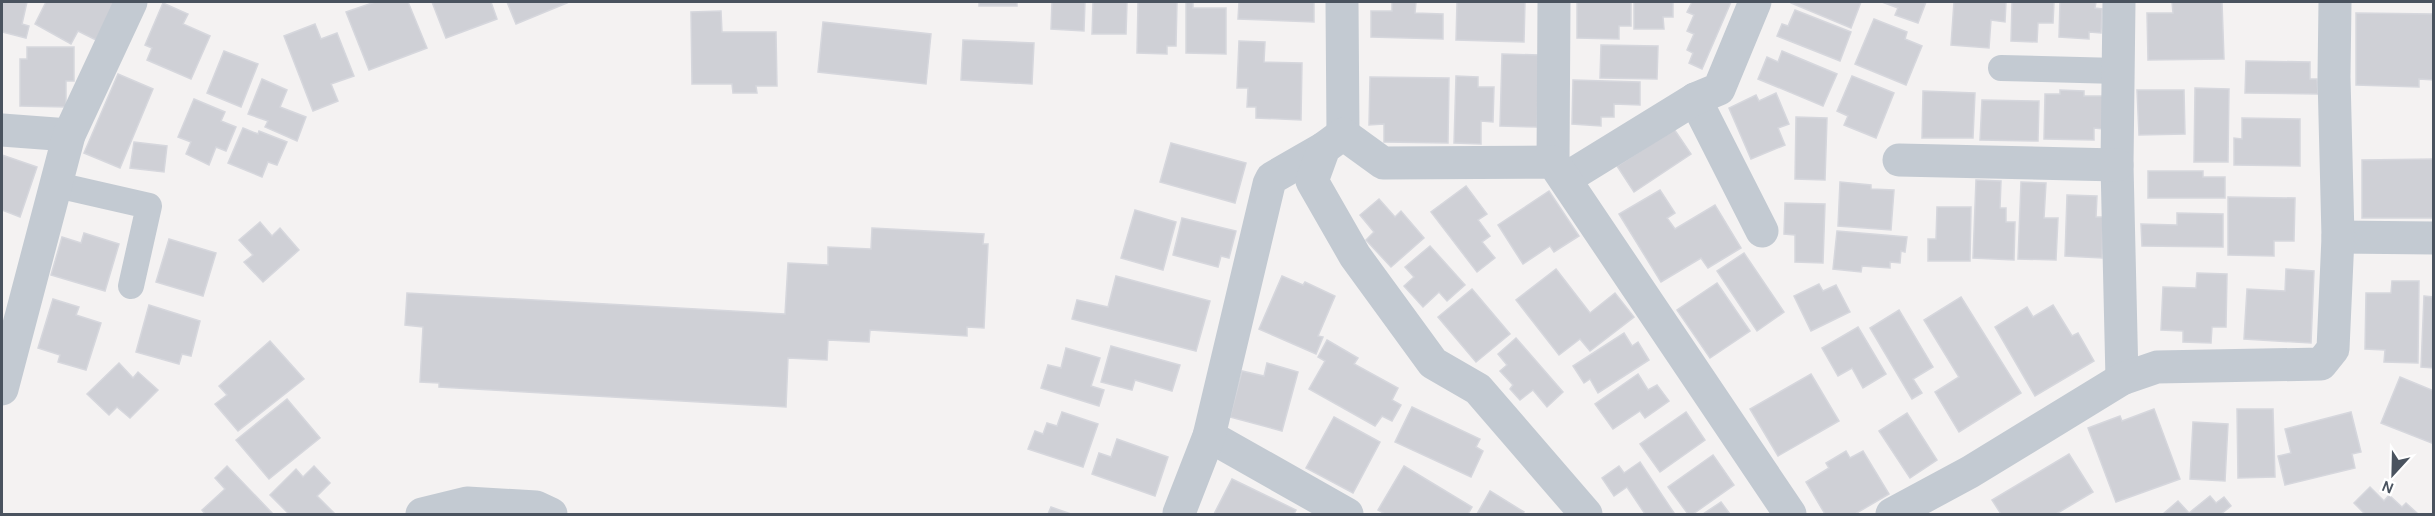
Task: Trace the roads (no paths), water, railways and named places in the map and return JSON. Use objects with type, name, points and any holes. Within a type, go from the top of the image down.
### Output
[{"type":"street","points":[[2,389],[69,135],[131,2]]},
{"type":"street","points":[[1342,2],[1333,141],[1312,182],[1355,256],[1433,363],[1479,389],[1586,514]]},
{"type":"street","points":[[1554,2],[1559,171],[1790,514]]},
{"type":"street","points":[[1333,141],[1383,163],[1559,171],[1695,99],[1719,89],[1755,2]]},
{"type":"street","points":[[2119,2],[2117,165],[2122,379]]},
{"type":"street","points":[[1892,514],[1970,471],[2122,379],[2157,367],[2321,364],[2333,349],[2338,237],[2334,77],[2335,2]]},
{"type":"street","points":[[1695,99],[1762,231]]},
{"type":"street","points":[[2,130],[69,135]]},
{"type":"street","points":[[1179,513],[1209,436],[1269,184],[1272,178],[1333,141]]},
{"type":"street","points":[[1899,160],[2117,165]]},
{"type":"street","points":[[2338,237],[2433,238]]},
{"type":"street","points":[[1209,436],[1347,514]]},
{"type":"street","points":[[422,514],[467,503],[536,507],[551,514]]},
{"type":"lane","points":[[2001,68],[2118,71]]},
{"type":"lane","points":[[57,185],[148,206],[131,286]]}]
